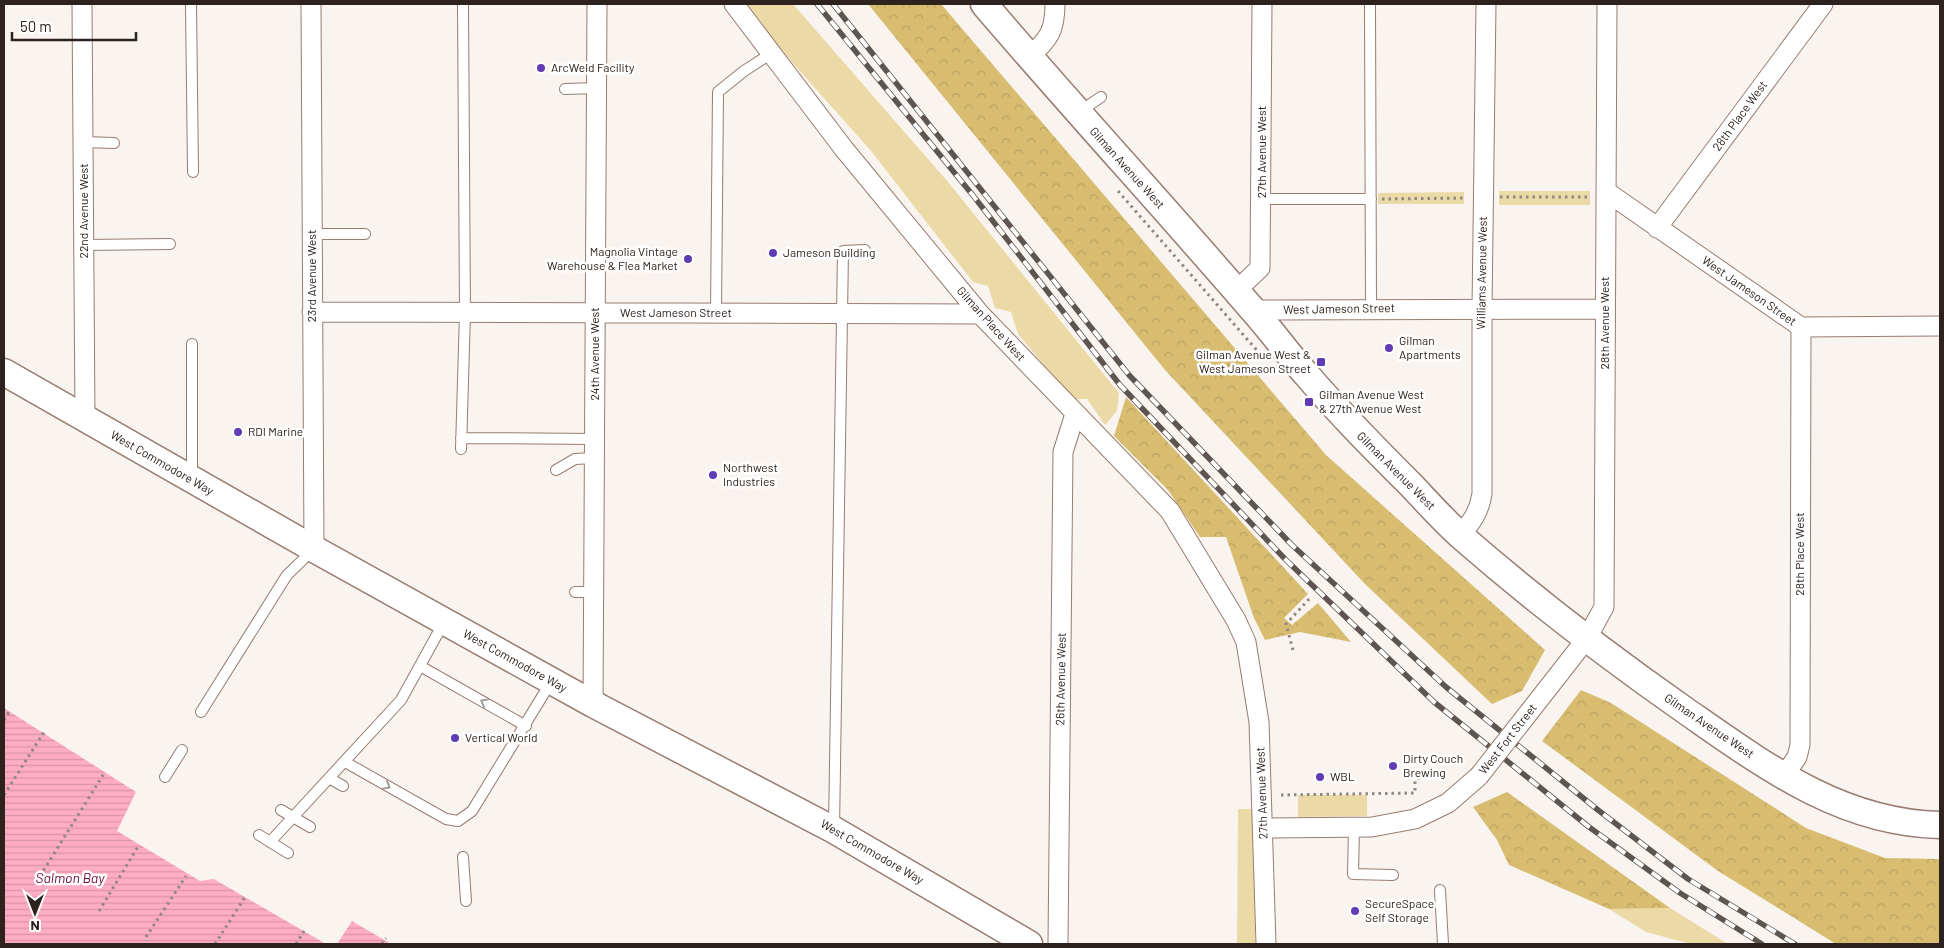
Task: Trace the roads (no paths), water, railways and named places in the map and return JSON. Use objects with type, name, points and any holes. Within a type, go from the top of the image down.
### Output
[{"type":"main road","name":"Gilman Avenue West","points":[[984,4],[1245,301],[1306,374],[1357,431],[1460,536],[1587,638],[1725,738],[1784,776],[1834,804],[1894,822],[1940,825]]},
{"type":"main road","name":"West Commodore Way","points":[[4,372],[314,549],[593,704],[834,830],[1029,944]]},
{"type":"street","name":"22nd Avenue West","points":[[82,4],[85,419]]},
{"type":"street","name":"23rd Avenue West","points":[[311,4],[314,549]]},
{"type":"street","name":"24th Avenue West","points":[[593,704],[584,592],[595,438],[597,4]]},
{"type":"street","name":"Gilman Place West","points":[[734,4],[844,149],[980,314],[1170,511],[1236,620],[1246,642]]},
{"type":"street","points":[[1029,57],[1047,40],[1055,23],[1055,4]]},
{"type":"street","name":"27th Avenue West","points":[[1245,301],[1260,268],[1262,4]]},
{"type":"street","name":"Williams Avenue West","points":[[1460,536],[1473,520],[1479,508],[1482,494],[1482,309],[1486,4]]},
{"type":"street","name":"28th Avenue West","points":[[1587,638],[1604,607],[1605,309],[1600,194],[1608,4]]},
{"type":"street","name":"28th Place West","points":[[1657,228],[1823,4]]},
{"type":"street","name":"West Jameson Street","points":[[1600,194],[1657,228],[1801,328],[1940,326]]},
{"type":"street","name":"West Jameson Street","points":[[1245,301],[1371,308],[1605,309]]},
{"type":"street","name":"West Jameson Street","points":[[312,312],[980,314]]},
{"type":"street","name":"28th Place West","points":[[1784,776],[1796,757],[1800,745],[1801,328]]},
{"type":"street","name":"26th Avenue West","points":[[1058,944],[1063,452],[1075,414]]},
{"type":"street","name":"West Fort Street","points":[[1264,828],[1372,827],[1415,820],[1448,803],[1479,776],[1587,638]]},
{"type":"street","name":"27th Avenue West","points":[[1246,642],[1259,722],[1264,828],[1266,944]]},
{"type":"lane","points":[[191,4],[193,172]]},
{"type":"lane","points":[[463,4],[465,313],[461,443],[595,438]]},
{"type":"lane","points":[[1370,4],[1371,308]]},
{"type":"lane","points":[[716,313],[718,92],[744,71],[772,53]]},
{"type":"lane","points":[[565,88],[596,88]]},
{"type":"lane","points":[[1078,113],[1101,96]]},
{"type":"lane","points":[[83,142],[114,143]]},
{"type":"lane","points":[[1262,199],[1371,199]]},
{"type":"lane","points":[[312,234],[365,234]]},
{"type":"lane","points":[[84,245],[170,244]]},
{"type":"lane","points":[[834,830],[843,251],[865,250]]},
{"type":"lane","points":[[192,344],[192,480]]},
{"type":"lane","points":[[556,470],[576,459],[594,458]]},
{"type":"lane","points":[[202,712],[287,575],[314,549]]},
{"type":"lane","points":[[270,842],[401,700],[444,621]]},
{"type":"lane","points":[[420,666],[526,726]]},
{"type":"lane","points":[[345,762],[446,820],[458,821],[472,811],[552,681]]},
{"type":"lane","points":[[165,777],[182,750]]},
{"type":"lane","points":[[330,778],[343,786]]},
{"type":"lane","points":[[281,810],[310,827]]},
{"type":"lane","points":[[1354,826],[1353,874],[1393,875]]},
{"type":"lane","points":[[259,836],[288,853]]},
{"type":"lane","points":[[463,857],[466,901]]},
{"type":"lane","points":[[1440,890],[1443,944]]},
{"type":"water","name":"Salmon Bay","points":[[4,708],[136,792],[117,831],[200,881],[214,879],[326,944],[4,944]]},
{"type":"water","points":[[352,921],[391,944],[337,944]]},
{"type":"railway","points":[[817,4],[975,198],[1120,385],[1286,560],[1434,702],[1589,827],[1680,893],[1762,944]]},
{"type":"railway","points":[[833,4],[1129,375],[1292,545],[1446,687],[1598,810],[1688,879],[1795,944]]},
{"type":"place","name":"ArcWeld Facility","points":[[541,68]]},
{"type":"place","name":"Jameson Building","points":[[773,253]]},
{"type":"place","name":"Magnolia Vintage Warehouse & Flea Market","points":[[688,259]]},
{"type":"place","name":"Gilman Apartments","points":[[1389,348]]},
{"type":"place","name":"Gilman Avenue West & West Jameson Street","points":[[1321,362]]},
{"type":"place","name":"Gilman Avenue West & 27th Avenue West","points":[[1309,402]]},
{"type":"place","name":"RDI Marine","points":[[238,432]]},
{"type":"place","name":"Northwest Industries","points":[[713,475]]},
{"type":"place","name":"Vertical World","points":[[455,738]]},
{"type":"place","name":"Dirty Couch Brewing","points":[[1393,766]]},
{"type":"place","name":"WBL","points":[[1320,777]]},
{"type":"place","name":"SecureSpace Self Storage","points":[[1355,911]]}]
